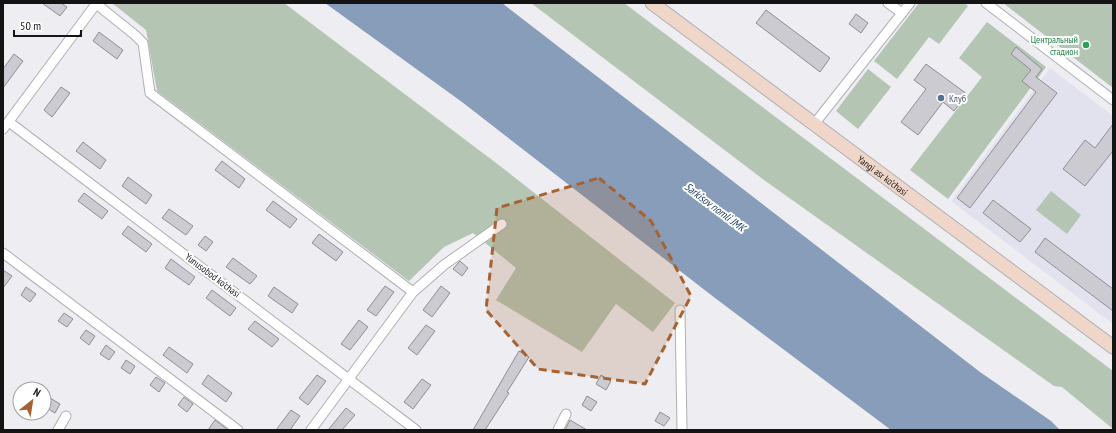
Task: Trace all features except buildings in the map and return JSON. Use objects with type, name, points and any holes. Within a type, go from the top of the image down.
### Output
[{"type":"street","name":"Yangi asr ko'chasi","points":[[652,3],[815,123],[1113,347]]},
{"type":"street","points":[[888,3],[902,13]]},
{"type":"street","points":[[815,123],[910,3]]},
{"type":"street","points":[[986,3],[1113,100]]},
{"type":"street","points":[[6,125],[96,4],[143,43],[150,93],[413,292]]},
{"type":"street","name":"Yunusobod ko'chasi","points":[[6,125],[332,365],[349,380],[416,430]]},
{"type":"street","points":[[311,430],[413,292],[444,265],[502,224]]},
{"type":"street","points":[[3,252],[238,430]]},
{"type":"street","points":[[680,310],[682,430]]},
{"type":"street","points":[[558,430],[566,414]]},
{"type":"street","points":[[58,430],[66,416]]},
{"type":"highlighted area","points":[[599,178],[651,221],[691,296],[645,384],[538,369],[486,310],[497,208]]},
{"type":"shaded area","points":[[1050,68],[1113,116],[1113,324],[951,201]]},
{"type":"green space","points":[[112,3],[284,3],[500,166],[675,303],[653,332],[616,304],[582,352],[496,300],[516,268],[473,233],[444,247],[409,281],[157,91],[146,30]]},
{"type":"green space","points":[[531,3],[624,3],[1113,371],[1113,429],[1062,387],[1054,386],[764,180]]},
{"type":"green space","points":[[919,3],[964,3],[968,6],[939,44],[929,37],[897,79],[874,61]]},
{"type":"green space","name":"Центральный стадион","points":[[1003,3],[1113,3],[1113,88]]},
{"type":"green space","points":[[987,22],[1046,67],[948,199],[910,170],[982,77],[959,58]]},
{"type":"green space","points":[[868,69],[891,87],[858,129],[836,111]]},
{"type":"green space","points":[[1051,191],[1081,215],[1067,234],[1036,210]]},
{"type":"water","name":"Sarkisov nomli JMK","points":[[325,3],[502,3],[980,372],[1051,421],[1060,430],[891,430],[715,298],[462,102]]},
{"type":"place","name":"Центральный стадион","points":[[1086,45]]},
{"type":"place","name":"Клуб","points":[[941,98]]}]
